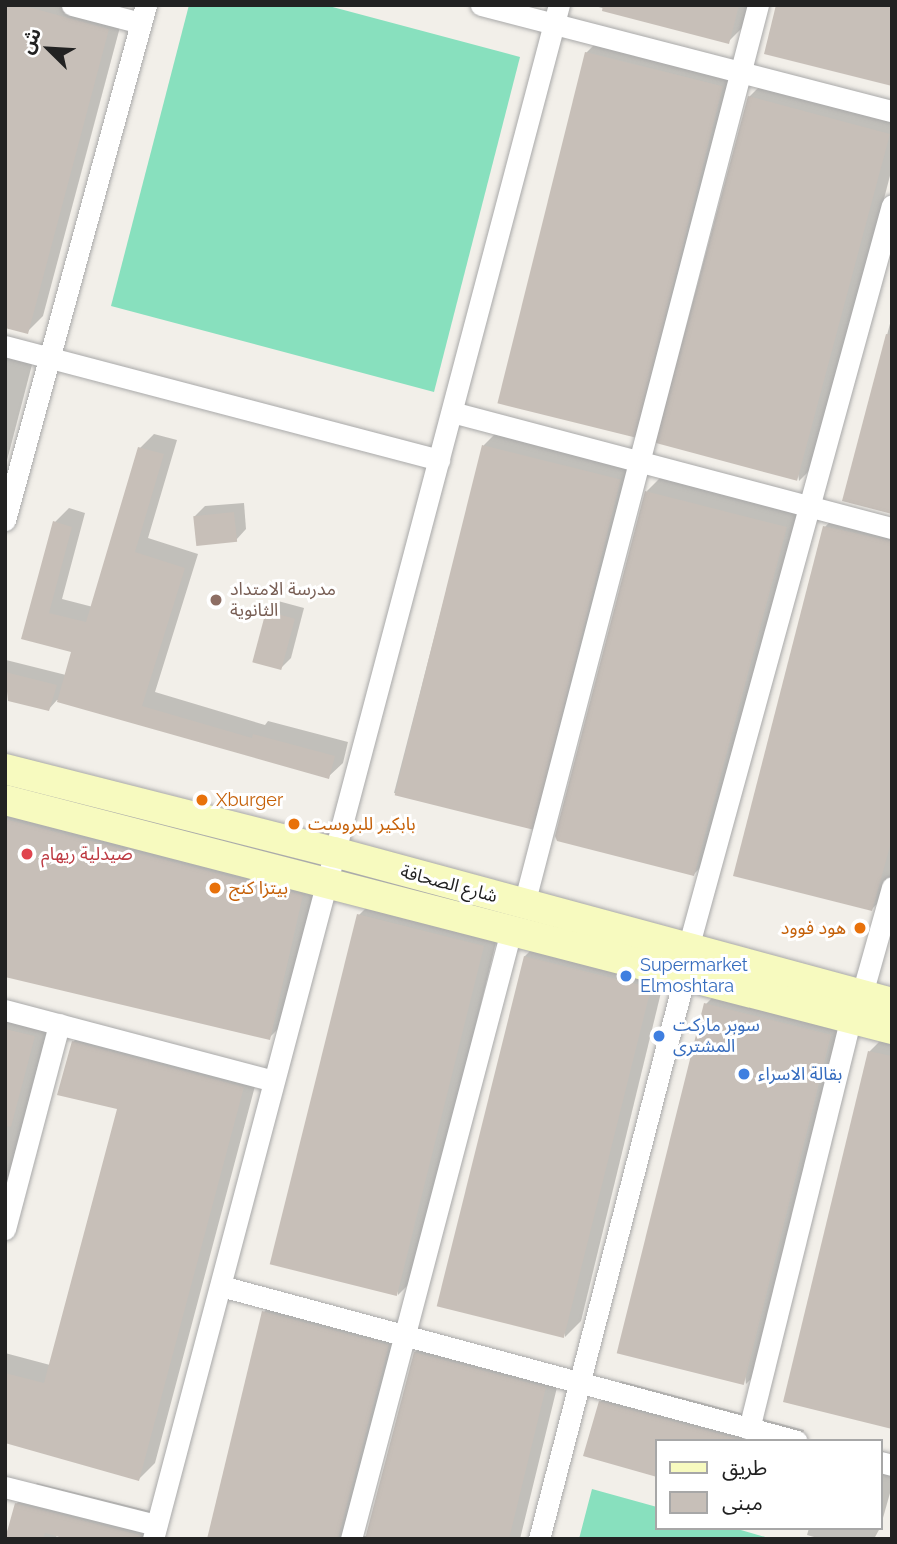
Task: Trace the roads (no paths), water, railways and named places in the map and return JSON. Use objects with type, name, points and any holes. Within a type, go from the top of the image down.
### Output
[{"type":"main road","name":"شارع الصحافة","points":[[5,769],[334,852],[517,917]]},
{"type":"main road","name":"شارع الصحافة","points":[[5,800],[327,883],[517,917],[857,1006],[892,1029]]},
{"type":"main road","name":"شارع الصحافة","points":[[857,1006],[892,1003]]},
{"type":"street","points":[[5,520],[53,358],[144,14],[72,5]]},
{"type":"street","points":[[481,5],[557,14],[741,72],[892,111]]},
{"type":"street","points":[[351,1539],[641,462],[758,5]]},
{"type":"street","points":[[5,1487],[155,1532],[557,14]]},
{"type":"street","points":[[539,1539],[687,962],[813,507],[892,205]]},
{"type":"street","points":[[5,346],[439,460]]},
{"type":"street","points":[[452,412],[892,528]]},
{"type":"street","points":[[749,1429],[857,1006],[892,887]]},
{"type":"street","points":[[5,1010],[273,1081]]},
{"type":"street","points":[[5,1229],[59,1024]]},
{"type":"street","points":[[221,1286],[579,1385],[789,1439]]},
{"type":"place","name":"مدرسة الامتداد الثانوية","points":[[216,600]]},
{"type":"place","name":"Xburger","points":[[202,800]]},
{"type":"place","name":"بابكير للبروست","points":[[294,824]]},
{"type":"place","name":"صيدلية ريهام","points":[[27,854]]},
{"type":"place","name":"بيتزا كنج","points":[[215,888]]},
{"type":"place","name":"هود فوود","points":[[860,928]]},
{"type":"place","name":"Supermarket Elmoshtara","points":[[626,976]]},
{"type":"place","name":"سوبر ماركت المشترى","points":[[659,1036]]},
{"type":"place","name":"بقالة الاسراء","points":[[744,1074]]}]
